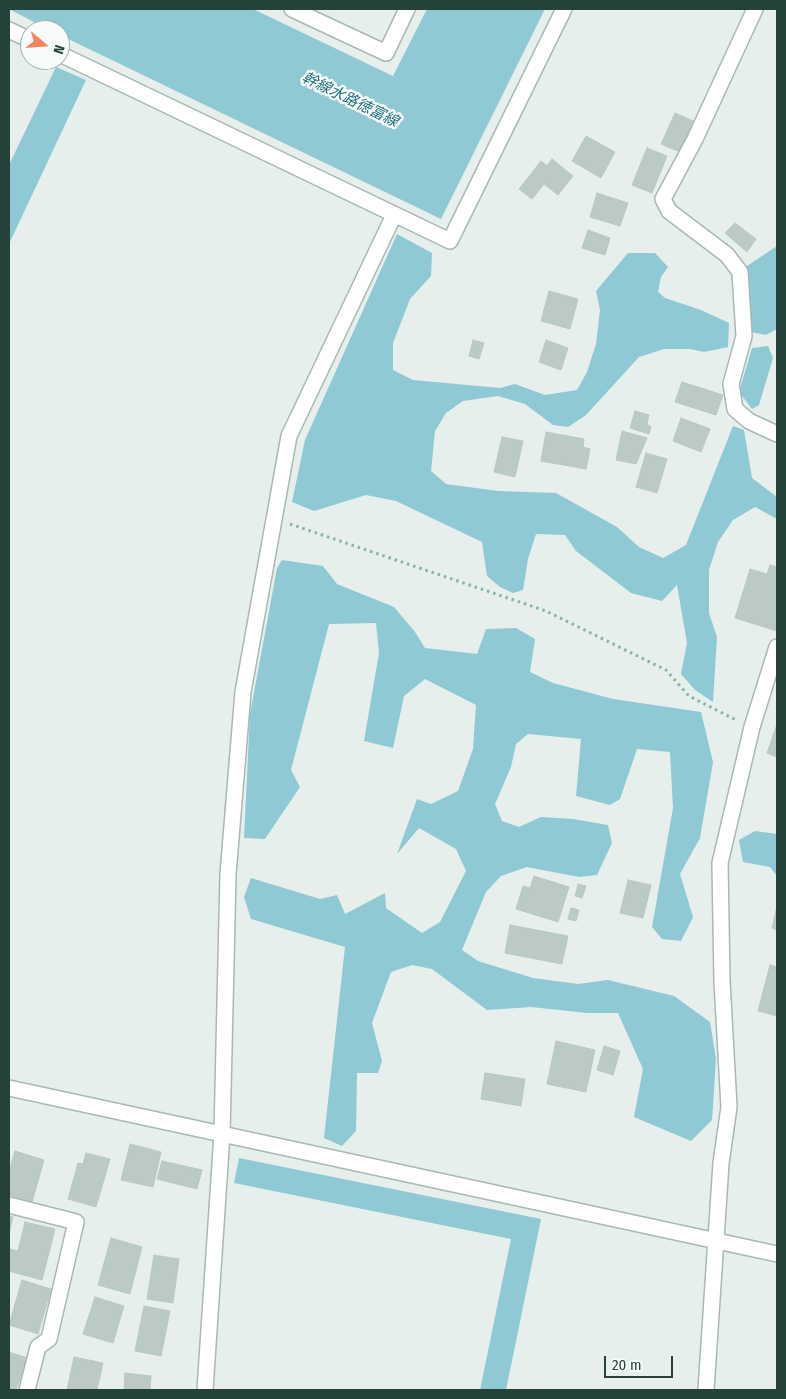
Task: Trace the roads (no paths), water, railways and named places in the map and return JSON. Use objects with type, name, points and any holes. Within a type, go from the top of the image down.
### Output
[{"type":"street","points":[[292,9],[386,53],[407,9]]},
{"type":"street","points":[[70,59],[450,241],[564,9]]},
{"type":"street","points":[[755,9],[695,139],[663,199],[668,211],[727,255],[740,272],[744,336],[731,384],[735,409],[749,421],[777,434]]},
{"type":"street","points":[[205,1390],[222,1134],[228,874],[243,692],[289,436],[394,215]]},
{"type":"street","points":[[706,1390],[721,1163],[729,1107],[722,981],[720,863],[752,727],[777,647]]},
{"type":"street","points":[[9,1088],[777,1254]]},
{"type":"street","points":[[9,1205],[76,1222],[49,1339],[38,1347],[27,1390]]},
{"type":"water","name":"幹線水路徳富線","points":[[9,9],[253,9],[393,76],[427,9],[545,9],[441,219],[70,40],[70,20],[30,20]]},
{"type":"water","points":[[55,70],[63,70],[86,80],[9,244],[9,165]]},
{"type":"water","points":[[397,234],[432,253],[431,276],[410,299],[393,343],[393,370],[413,380],[500,388],[515,384],[545,395],[577,390],[587,372],[596,344],[600,310],[596,291],[628,253],[655,253],[668,267],[661,277],[658,292],[665,298],[701,310],[729,323],[728,347],[704,352],[690,349],[664,349],[639,357],[586,415],[568,427],[553,425],[525,404],[498,396],[463,401],[446,413],[435,431],[431,471],[446,484],[498,491],[556,493],[617,527],[639,547],[663,558],[686,545],[733,426],[744,430],[752,478],[777,497],[777,519],[755,507],[733,520],[718,542],[709,570],[709,613],[717,637],[713,702],[695,690],[681,674],[687,643],[677,585],[662,601],[631,593],[576,551],[565,535],[536,534],[528,559],[523,590],[513,593],[500,587],[487,576],[482,542],[396,501],[366,495],[314,511],[292,502],[305,440]]},
{"type":"water","points":[[777,246],[777,329],[766,335],[751,332],[747,266]]},
{"type":"water","points":[[768,346],[773,358],[759,405],[752,409],[739,392],[752,348]]},
{"type":"water","points":[[282,560],[323,566],[337,584],[394,607],[415,632],[425,648],[477,654],[486,629],[516,628],[535,639],[530,672],[553,683],[613,699],[701,712],[713,762],[700,838],[680,874],[693,917],[681,941],[662,939],[652,927],[673,808],[670,752],[637,749],[620,799],[610,805],[576,796],[581,739],[528,734],[516,744],[511,767],[495,804],[502,821],[519,827],[541,817],[573,819],[608,825],[612,843],[597,875],[579,877],[527,867],[501,876],[486,892],[462,950],[478,961],[533,978],[578,984],[608,980],[674,996],[710,1022],[716,1059],[712,1120],[691,1141],[634,1117],[643,1069],[618,1013],[587,1013],[531,1007],[487,1010],[432,969],[412,965],[391,972],[372,1023],[382,1061],[378,1073],[357,1073],[356,1131],[342,1146],[324,1138],[345,947],[251,919],[244,897],[251,878],[320,899],[337,895],[345,914],[385,893],[386,908],[422,933],[440,922],[466,871],[456,849],[419,828],[397,854],[417,799],[431,804],[458,791],[473,749],[476,705],[425,679],[404,696],[393,748],[364,741],[379,653],[376,623],[329,624],[291,770],[300,787],[265,839],[244,838],[250,714],[277,568]]},
{"type":"water","points":[[755,831],[777,834],[777,876],[770,867],[743,862],[739,840]]},
{"type":"water","points":[[239,1158],[541,1219],[506,1390],[480,1390],[511,1239],[234,1183]]}]
